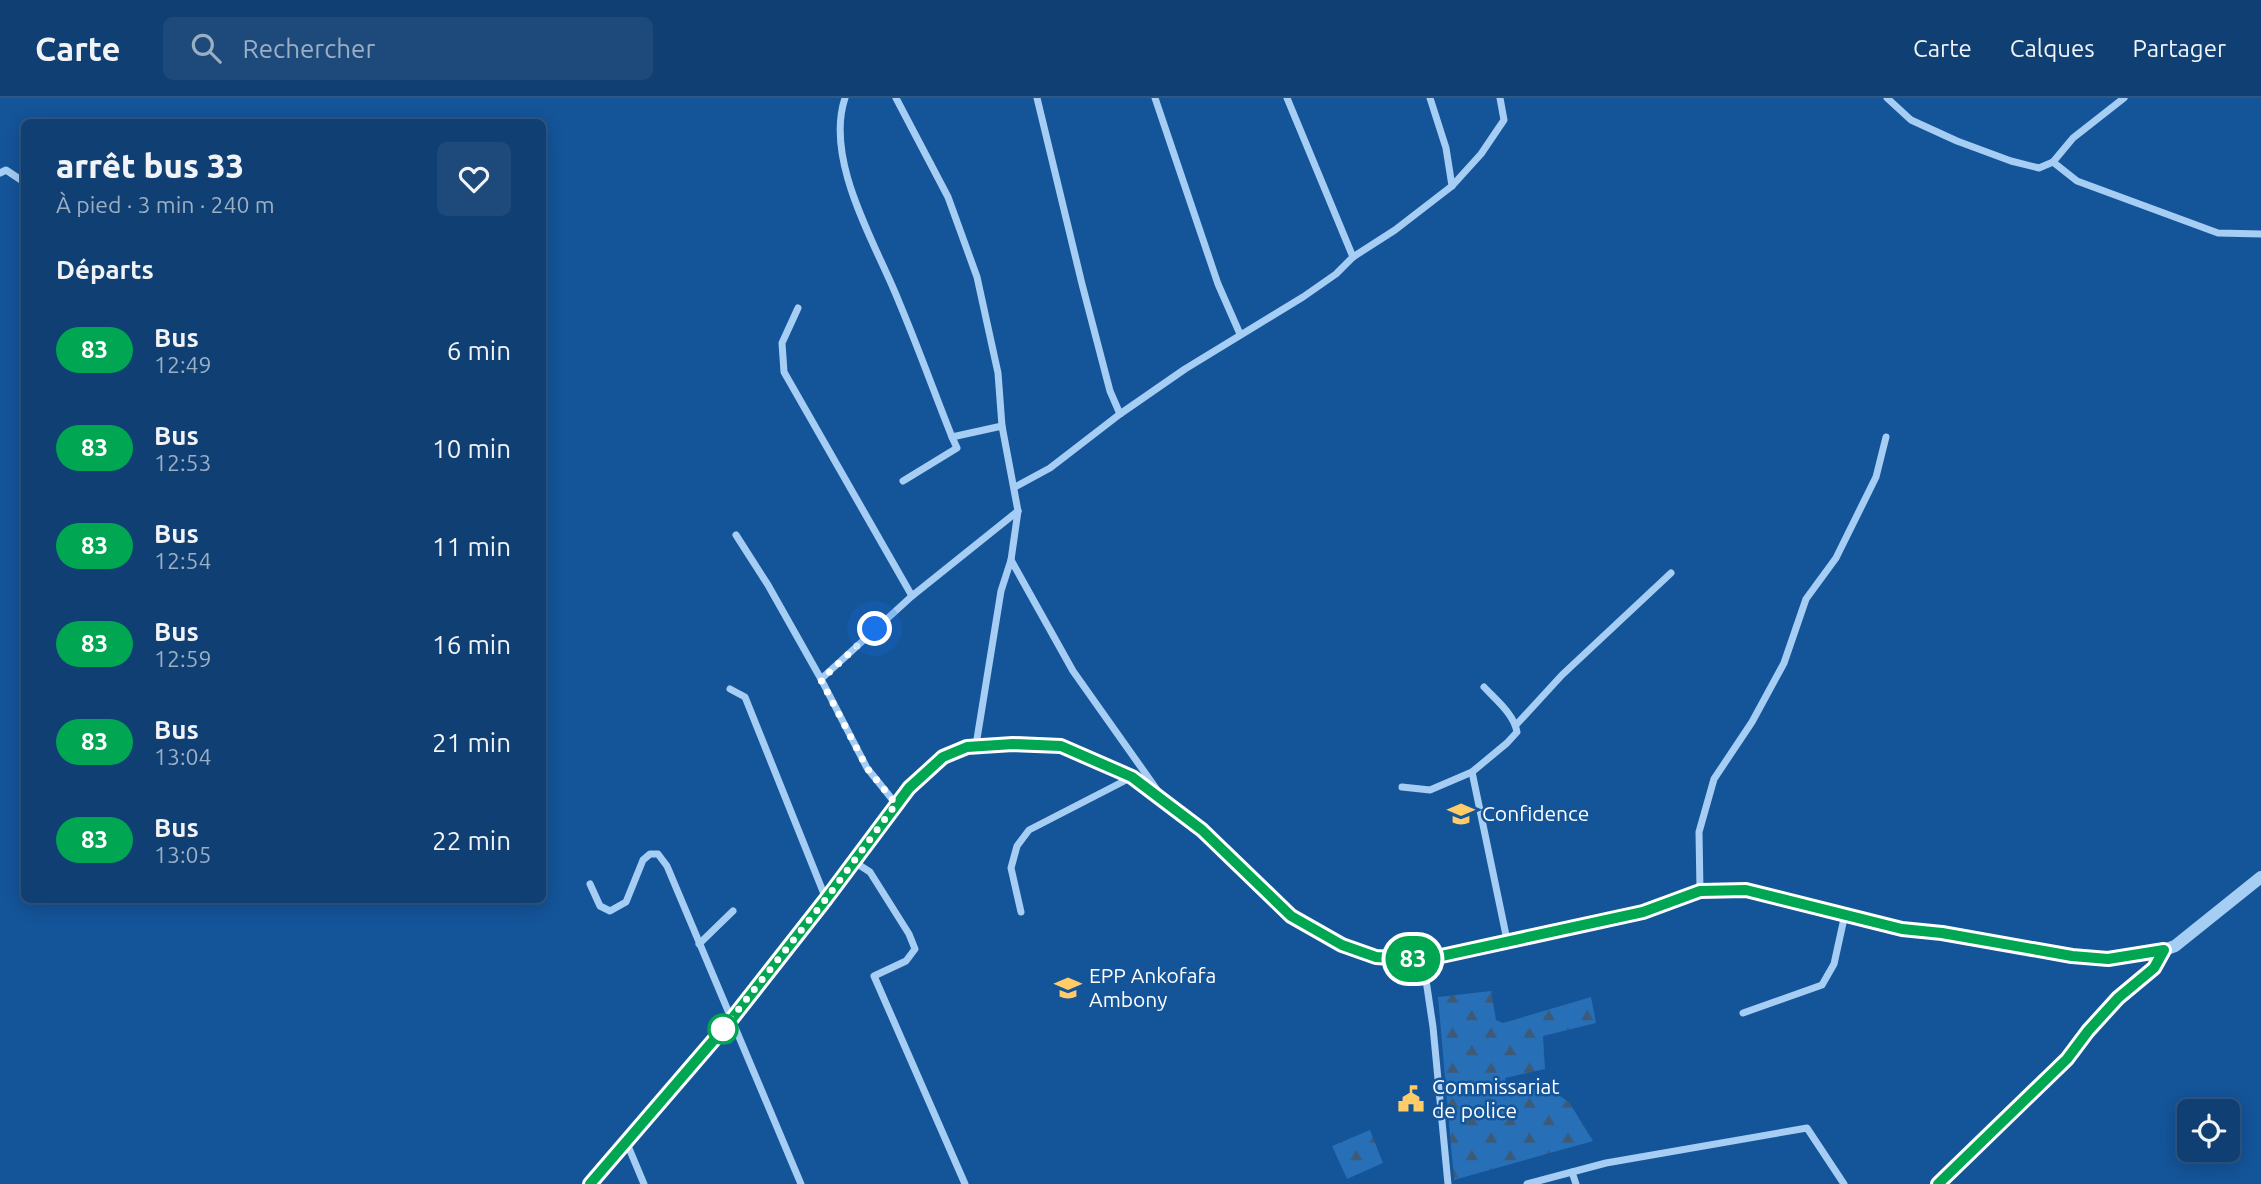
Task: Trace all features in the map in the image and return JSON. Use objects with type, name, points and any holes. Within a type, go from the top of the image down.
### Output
[{"type":"street","points":[[845,98],[839,142],[848,183],[899,301],[957,448],[903,481]]},
{"type":"street","points":[[897,98],[948,197],[977,277],[998,373],[1002,426],[1018,511],[1011,559],[1001,591],[976,746]]},
{"type":"street","points":[[1037,98],[1110,391],[1120,414]]},
{"type":"street","points":[[1155,98],[1218,284],[1240,334]]},
{"type":"street","points":[[1287,98],[1353,257]]},
{"type":"street","points":[[1430,98],[1446,148],[1452,186]]},
{"type":"street","points":[[1015,487],[1050,468],[1120,414],[1240,334],[1303,297],[1336,274],[1353,257],[1395,230],[1452,186],[1481,154],[1504,120],[1500,98]]},
{"type":"street","points":[[1888,98],[1911,120],[1957,141],[2039,168],[2053,162],[2073,138],[2124,98]]},
{"type":"street","points":[[2053,162],[2077,181],[2218,233],[2261,234]]},
{"type":"street","points":[[0,173],[6,170],[21,180]]},
{"type":"street","points":[[798,308],[782,343],[784,372],[912,596]]},
{"type":"street","points":[[952,437],[1002,426]]},
{"type":"street","points":[[1700,891],[1699,832],[1714,779],[1752,722],[1784,663],[1806,599],[1836,558],[1876,477],[1886,437]]},
{"type":"street","points":[[821,680],[912,596],[1018,511]]},
{"type":"street","points":[[736,535],[768,585],[867,768],[896,804]]},
{"type":"street","points":[[1011,559],[1073,671],[1167,804]]},
{"type":"street","points":[[1516,724],[1562,675],[1671,573]]},
{"type":"street","points":[[1402,787],[1430,790],[1472,772],[1517,732],[1516,724],[1484,687]]},
{"type":"street","points":[[730,689],[745,697],[826,899]]},
{"type":"street","points":[[590,1184],[731,1020],[909,788],[943,757],[967,747],[1013,744],[1061,746],[1132,777],[1202,830],[1291,916],[1342,945],[1376,957],[1423,960],[1643,912],[1700,891],[1746,890],[1902,929],[1942,933],[2072,956],[2108,959],[2175,946],[2261,877]]},
{"type":"street","points":[[1472,772],[1496,876],[1507,940]]},
{"type":"street","points":[[1021,912],[1011,868],[1017,846],[1029,830],[1132,777]]},
{"type":"street","points":[[590,884],[600,906],[610,911],[626,902],[643,860],[650,854],[658,854],[667,866],[801,1184]]},
{"type":"street","points":[[853,861],[870,872],[909,934],[915,949],[906,961],[874,976],[965,1184]]},
{"type":"street","points":[[699,944],[733,911]]},
{"type":"street","points":[[1743,1013],[1822,985],[1833,964],[1845,914]]},
{"type":"street","points":[[1938,1184],[2067,1059],[2118,998],[2154,968],[2164,950]]},
{"type":"street","points":[[1423,960],[1433,1027],[1448,1184]]},
{"type":"street","points":[[1527,1184],[1606,1163],[1807,1128],[1843,1184]]},
{"type":"street","points":[[626,1141],[644,1184]]},
{"type":"street","points":[[1572,1172],[1576,1184]]},
{"type":"green space","points":[[1491,991],[1496,1020],[1503,1023],[1591,997],[1596,1023],[1543,1036],[1545,1069],[1505,1078],[1509,1095],[1546,1087],[1569,1102],[1593,1141],[1454,1180],[1438,997]]},
{"type":"green space","points":[[1370,1130],[1383,1163],[1347,1179],[1332,1146]]},
{"type":"bus line","name":"83","points":[[590,1184],[731,1020],[909,788],[943,757],[967,747],[1013,744],[1061,746],[1132,777],[1202,830],[1291,916],[1342,945],[1376,957],[1423,960],[1643,912],[1700,891],[1746,890],[1902,929],[1942,933],[2072,956],[2108,959],[2164,950],[2154,968],[2118,998],[2067,1059],[1938,1184]]},
{"type":"place","name":"Confidence","points":[[1461,814]]},
{"type":"place","name":"EPP Ankofafa Ambony","points":[[1068,988]]},
{"type":"place","name":"Commissariat de police","points":[[1411,1099]]},
{"type":"route","points":[[723,1029],[826,899],[896,804],[867,768],[821,680],[875,629]]}]
